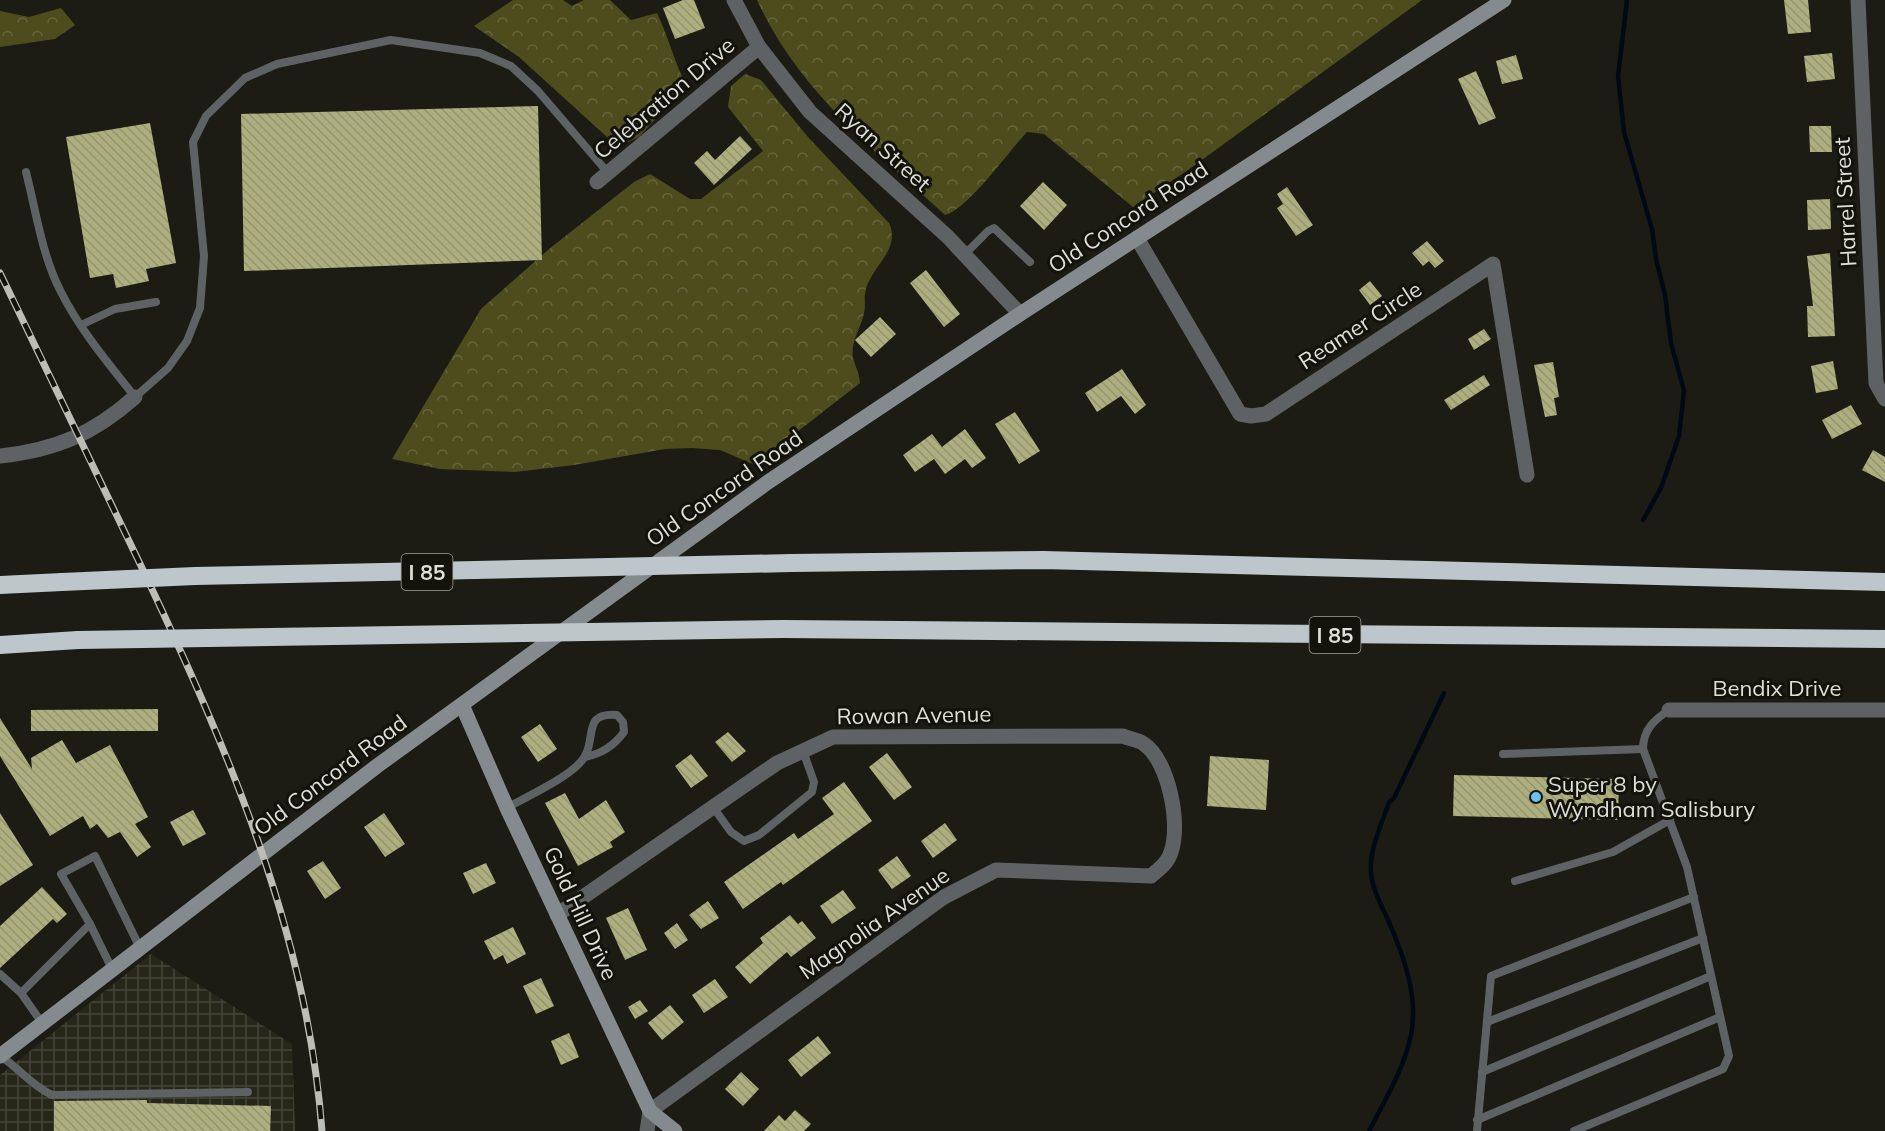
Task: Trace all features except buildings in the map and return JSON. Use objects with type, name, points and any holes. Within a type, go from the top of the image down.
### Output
[{"type":"highway","name":"I 85","points":[[0,585],[195,576],[1044,560],[1885,582]]},
{"type":"highway","name":"I 85","points":[[0,645],[78,640],[784,629],[1885,639]]},
{"type":"main road","name":"Old Concord Road","points":[[0,1056],[377,766],[768,482],[1020,314],[1504,0]]},
{"type":"main road","name":"Gold Hill Drive","points":[[462,705],[507,808],[650,1111],[675,1131]]},
{"type":"street","name":"Ryan Street","points":[[734,0],[759,47],[810,112],[965,254],[1020,314]]},
{"type":"street","name":"Harrel Street","points":[[1858,0],[1875,383],[1885,399]]},
{"type":"street","name":"Celebration Drive","points":[[603,178],[759,47]]},
{"type":"street","name":"Reamer Circle","points":[[1137,238],[1240,414],[1251,416],[1266,414],[1493,264],[1527,475]]},
{"type":"street","points":[[0,456],[56,445],[80,437],[112,417],[135,397]]},
{"type":"street","name":"Bendix Drive","points":[[1669,710],[1885,711]]},
{"type":"street","name":"Rowan Avenue","points":[[557,915],[777,763],[833,737],[1123,736],[1144,744],[1159,760],[1171,792],[1174,819],[1172,850],[1167,862],[1155,873]]},
{"type":"street","name":"Magnolia Avenue","points":[[650,1111],[944,897],[996,870],[1050,871],[1114,877],[1151,876],[1155,873]]},
{"type":"street","points":[[647,1131],[650,1111]]},
{"type":"lane","points":[[26,172],[53,274],[81,325],[135,397],[168,368],[187,341],[201,308],[204,256],[193,142],[206,116],[245,78],[277,64],[391,40],[480,53],[511,66],[538,91],[603,178]]},
{"type":"lane","points":[[965,254],[994,228],[1030,262]]},
{"type":"lane","points":[[81,325],[115,309],[156,302]]},
{"type":"lane","points":[[1574,1131],[1723,1069],[1729,1056],[1687,867],[1643,748],[1643,738],[1648,728],[1669,710]]},
{"type":"lane","points":[[507,808],[567,774],[585,757],[607,749],[624,732],[623,722],[617,715],[605,714],[597,718],[591,729],[585,757]]},
{"type":"lane","points":[[1503,754],[1643,748]]},
{"type":"lane","points":[[713,807],[731,832],[744,841],[759,835],[812,792],[814,782],[803,751]]},
{"type":"lane","points":[[1515,881],[1613,852],[1670,820]]},
{"type":"lane","points":[[112,969],[90,924],[61,874],[95,856],[140,948]]},
{"type":"lane","points":[[1477,1131],[1491,976],[1694,897]]},
{"type":"lane","points":[[21,993],[90,924]]},
{"type":"lane","points":[[1487,1022],[1703,938]]},
{"type":"lane","points":[[0,975],[21,993],[42,1023]]},
{"type":"lane","points":[[1482,1072],[1711,976]]},
{"type":"lane","points":[[1478,1120],[1720,1017]]},
{"type":"lane","points":[[0,1056],[19,1068],[38,1089],[52,1095],[248,1092]]},
{"type":"shaded area","points":[[151,954],[292,1044],[295,1131],[0,1131],[0,1075]]},
{"type":"green space","points":[[513,0],[563,0],[572,6],[584,0],[610,0],[631,20],[657,13],[686,85],[639,137],[618,147],[519,57],[474,26]]},
{"type":"green space","points":[[757,0],[1422,0],[1188,170],[1133,207],[1044,134],[1027,132],[976,191],[954,211],[945,215],[865,142],[816,90],[774,32]]},
{"type":"green space","points":[[61,8],[75,25],[55,39],[0,47],[0,11],[29,17]]},
{"type":"green space","points":[[745,74],[761,80],[808,137],[889,223],[892,233],[891,242],[867,285],[863,318],[853,346],[853,357],[860,383],[797,432],[777,452],[755,465],[720,450],[692,448],[665,449],[574,465],[515,472],[440,469],[392,459],[481,309],[549,249],[634,182],[650,174],[690,199],[701,199],[763,151],[728,107],[731,86]]},
{"type":"waterway","points":[[1627,0],[1618,76],[1624,132],[1652,229],[1656,259],[1665,295],[1671,343],[1684,391],[1679,436],[1661,488],[1643,520]]},
{"type":"waterway","points":[[1369,1131],[1404,1060],[1413,1020],[1408,976],[1399,947],[1373,884],[1372,854],[1389,802],[1394,798],[1444,693]]},
{"type":"railway","points":[[0,273],[143,570],[233,773],[281,913],[300,984],[313,1057],[322,1131]]},
{"type":"place","name":"Super 8 by Wyndham Salisbury","points":[[1536,797]]}]
